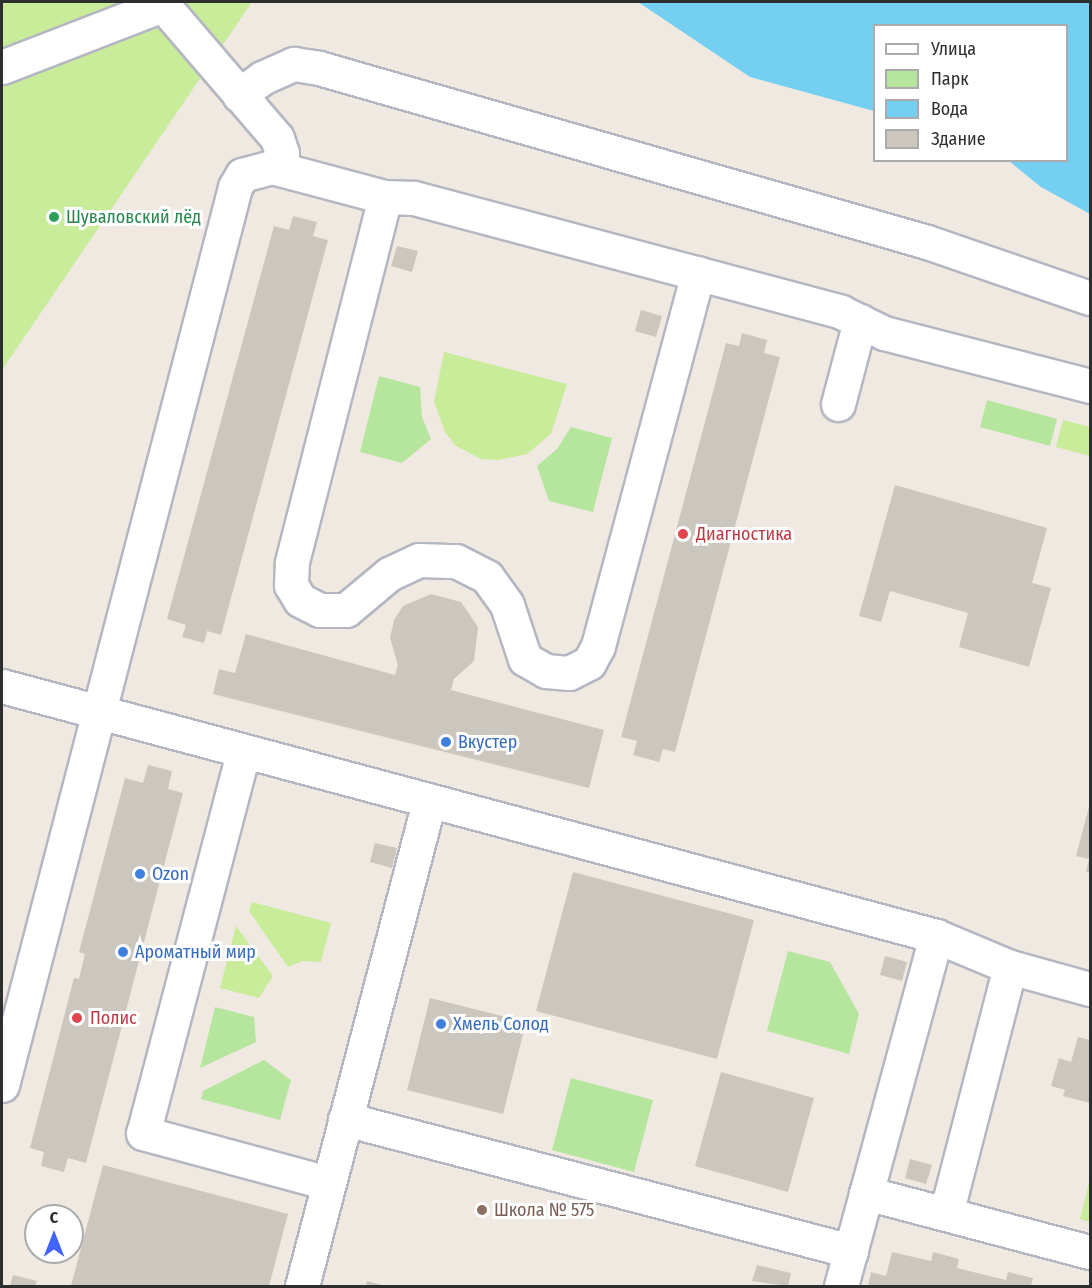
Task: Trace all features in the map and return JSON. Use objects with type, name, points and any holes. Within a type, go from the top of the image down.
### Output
[{"type":"lane","points":[[2,67],[163,5],[277,138],[282,153],[280,169]]},
{"type":"lane","points":[[239,95],[262,78],[294,64],[319,68],[917,239],[1090,298]]},
{"type":"lane","points":[[2,1085],[235,187],[242,175],[256,169],[280,169],[385,197],[414,198],[841,312],[884,333],[1090,386]]},
{"type":"lane","points":[[385,197],[292,563],[291,585],[300,600],[320,610],[346,610],[389,574],[419,560],[456,561],[487,577],[507,605],[525,659],[546,671],[569,673],[589,663],[598,646],[699,273]]},
{"type":"lane","points":[[838,404],[860,321]]},
{"type":"lane","points":[[2,686],[243,753],[936,936],[1010,967],[1090,989]]},
{"type":"lane","points":[[243,753],[143,1133],[328,1183]]},
{"type":"lane","points":[[302,1287],[429,802]]},
{"type":"lane","points":[[841,1287],[936,936]]},
{"type":"lane","points":[[946,1214],[1010,967]]},
{"type":"lane","points":[[345,1119],[850,1251]]},
{"type":"lane","points":[[866,1193],[1090,1252]]},
{"type":"green space","name":"Шуваловский лёд","points":[[2,2],[252,2],[2,370]]},
{"type":"green space","points":[[444,352],[567,384],[551,434],[527,454],[498,460],[481,459],[456,446],[445,432],[434,402]]},
{"type":"green space","points":[[379,376],[420,387],[422,417],[431,439],[402,463],[360,452]]},
{"type":"green space","points":[[987,400],[1057,419],[1050,446],[980,427]]},
{"type":"green space","points":[[1063,420],[1090,427],[1090,456],[1056,447]]},
{"type":"green space","points":[[571,427],[612,438],[593,512],[549,501],[537,466],[557,449]]},
{"type":"green space","points":[[252,902],[331,923],[321,962],[303,961],[288,967],[249,911]]},
{"type":"green space","points":[[236,926],[273,976],[259,998],[220,988]]},
{"type":"green space","points":[[788,951],[830,962],[859,1014],[849,1054],[767,1031]]},
{"type":"green space","points":[[215,1007],[254,1017],[256,1042],[200,1068]]},
{"type":"green space","points":[[264,1060],[291,1080],[280,1120],[201,1099],[203,1091]]},
{"type":"green space","points":[[571,1078],[653,1100],[634,1172],[552,1150]]},
{"type":"green space","points":[[1090,1179],[1090,1222],[1080,1219]]},
{"type":"water","points":[[638,2],[1090,2],[1090,214],[1041,187],[1010,162],[1068,162],[1068,24],[873,24],[873,111],[750,77]]},
{"type":"building","points":[[293,216],[317,222],[313,236],[328,240],[221,635],[207,631],[204,643],[182,637],[186,625],[167,619],[274,226],[289,230]]},
{"type":"building","points":[[397,246],[418,251],[412,272],[391,266]]},
{"type":"building","points":[[641,310],[662,316],[656,337],[635,331]]},
{"type":"building","points":[[742,333],[767,340],[764,353],[780,357],[675,752],[663,749],[659,762],[633,755],[637,741],[621,737],[726,343],[739,346]]},
{"type":"building","points":[[895,485],[1047,528],[1032,583],[1051,588],[1029,667],[959,647],[968,613],[890,591],[881,622],[859,616]]},
{"type":"building","points":[[431,594],[461,602],[478,627],[474,661],[454,679],[451,690],[604,730],[589,788],[213,694],[219,669],[235,673],[246,634],[395,675],[398,665],[390,638],[394,620],[403,606]]},
{"type":"building","points":[[148,765],[172,771],[168,789],[183,793],[86,1163],[68,1158],[64,1172],[41,1166],[44,1152],[30,1148],[74,978],[79,979],[85,954],[79,952],[125,778],[143,783]]},
{"type":"building","points":[[1090,803],[1090,873],[1086,872],[1089,859],[1076,856]]},
{"type":"building","points":[[375,843],[397,848],[392,868],[370,862]]},
{"type":"building","points":[[573,872],[754,920],[717,1059],[536,1011]]},
{"type":"building","points":[[885,956],[907,962],[902,981],[880,975]]},
{"type":"building","points":[[430,998],[526,1022],[503,1114],[407,1090]]},
{"type":"building","points":[[1078,1037],[1090,1040],[1090,1103],[1063,1096],[1065,1090],[1051,1086],[1059,1058],[1071,1062]]},
{"type":"building","points":[[721,1072],[814,1098],[788,1192],[695,1166]]},
{"type":"building","points":[[910,1159],[932,1165],[926,1184],[905,1178]]},
{"type":"building","points":[[103,1165],[288,1214],[269,1286],[71,1286],[77,1264],[84,1264],[84,1237]]},
{"type":"building","points":[[892,1252],[931,1261],[933,1252],[959,1259],[957,1268],[1006,1280],[1008,1272],[1033,1278],[1031,1286],[868,1286],[871,1272],[886,1276]]},
{"type":"building","points":[[757,1265],[791,1273],[788,1286],[752,1281]]},
{"type":"building","points":[[13,1275],[37,1281],[35,1286],[10,1286]]},
{"type":"building","points":[[367,1281],[385,1286],[366,1286]]},
{"type":"place","name":"Шуваловский лёд","points":[[54,217]]},
{"type":"place","name":"Диагностика","points":[[683,534]]},
{"type":"place","name":"Вкустер","points":[[446,742]]},
{"type":"place","name":"Ozon","points":[[140,874]]},
{"type":"place","name":"Ароматный мир","points":[[123,952]]},
{"type":"place","name":"Полис","points":[[77,1018]]},
{"type":"place","name":"Хмель Солод","points":[[441,1024]]},
{"type":"place","name":"Школа № 575","points":[[482,1210]]}]
